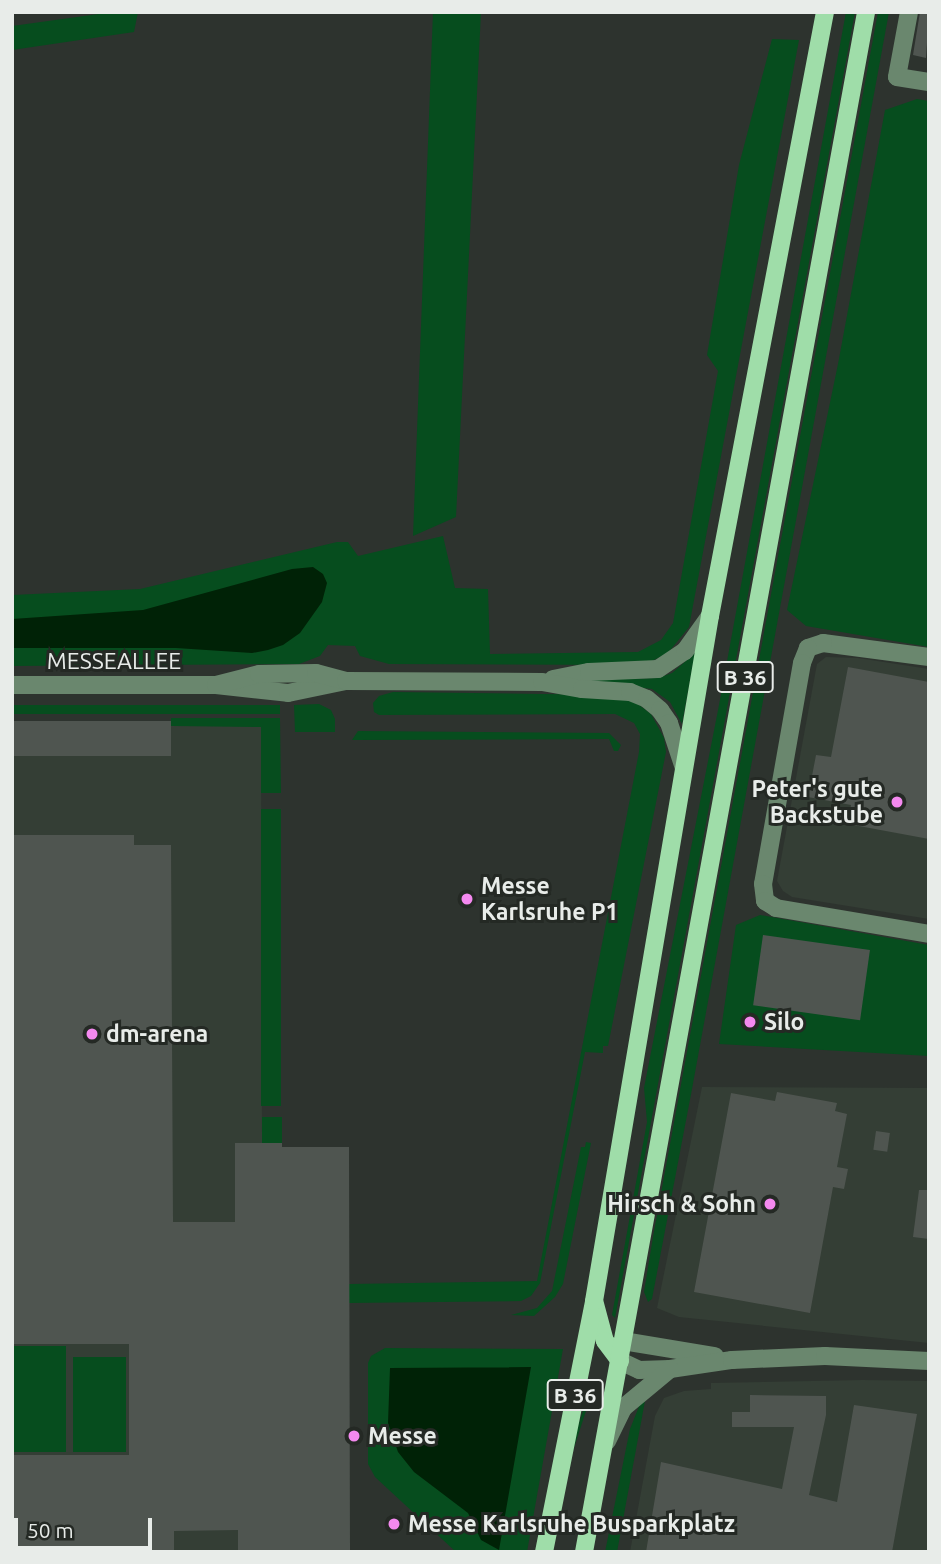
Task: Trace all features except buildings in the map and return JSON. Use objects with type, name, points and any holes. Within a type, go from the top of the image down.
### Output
[{"type":"main road","name":"B 36","points":[[544,1552],[594,1301],[710,616],[825,12]]},
{"type":"main road","name":"B 36","points":[[583,1552],[620,1361],[614,1341],[866,12]]},
{"type":"main road","points":[[585,1341],[614,1341],[594,1301]]},
{"type":"main road","points":[[585,1341],[603,1360],[613,1395]]},
{"type":"street","points":[[909,12],[897,77],[929,82]]},
{"type":"street","name":"MESSEALLEE","points":[[542,682],[589,672],[658,670],[685,652],[710,616]]},
{"type":"street","points":[[929,657],[850,645],[823,643],[808,648],[802,663],[763,884],[765,901],[776,908],[929,934]]},
{"type":"street","name":"MESSEALLEE","points":[[12,685],[216,685],[259,674],[316,673],[346,681],[542,682],[630,692],[646,699],[660,710],[669,723],[684,768]]},
{"type":"street","points":[[614,1341],[732,1360]]},
{"type":"street","points":[[620,1361],[639,1370],[670,1369],[732,1360],[825,1356],[929,1361]]},
{"type":"street","points":[[602,1451],[623,1408],[670,1369]]},
{"type":"shaded area","points":[[313,567],[323,574],[327,583],[322,602],[300,633],[283,645],[268,650],[252,653],[176,648],[12,648],[12,619],[143,610],[292,569]]},
{"type":"shaded area","points":[[826,657],[858,658],[929,669],[929,919],[792,897],[783,891],[777,881],[817,664]]},
{"type":"shaded area","points":[[12,722],[261,723],[262,1142],[282,1143],[283,1552],[12,1552]]},
{"type":"shaded area","points":[[702,1087],[929,1088],[929,1343],[679,1317],[657,1308]]},
{"type":"shaded area","points":[[531,1367],[499,1550],[481,1540],[468,1513],[414,1472],[398,1452],[388,1423],[390,1368]]},
{"type":"shaded area","points":[[929,1381],[929,1552],[630,1552],[655,1416],[664,1398],[684,1391],[711,1389],[711,1383]]},
{"type":"green space","points":[[113,12],[138,12],[134,32],[12,50],[12,26]]},
{"type":"green space","points":[[433,12],[481,12],[456,517],[413,536]]},
{"type":"green space","points":[[846,12],[855,12],[615,1318],[612,1315],[647,1122],[644,1088],[719,705]]},
{"type":"green space","points":[[878,12],[889,12],[692,1089],[652,1299],[648,1302],[644,1292],[653,1237]]},
{"type":"green space","points":[[772,39],[799,40],[689,627],[668,653],[652,661],[634,665],[389,664],[360,656],[355,646],[328,645],[320,656],[299,664],[12,666],[12,595],[140,589],[337,542],[348,542],[358,556],[443,536],[455,588],[488,589],[490,654],[638,652],[661,640],[673,623],[718,371],[707,355],[739,165]]},
{"type":"green space","points":[[917,99],[929,101],[929,647],[806,626],[787,610],[838,364],[885,110]]},
{"type":"green space","points":[[695,653],[682,724],[670,702],[652,689],[578,680],[658,678],[672,673]]},
{"type":"green space","points":[[393,692],[613,695],[638,704],[651,714],[664,738],[666,752],[608,1046],[603,1046],[603,1053],[585,1052],[540,1283],[531,1296],[521,1301],[349,1303],[349,1284],[537,1281],[639,752],[640,734],[634,723],[615,714],[379,715],[374,712],[373,703],[379,696]]},
{"type":"green space","points":[[319,704],[331,710],[335,719],[335,732],[295,732],[294,705]]},
{"type":"green space","points":[[12,705],[280,705],[280,714],[12,714]]},
{"type":"green space","points":[[171,718],[280,718],[281,793],[261,793],[261,727],[171,726]]},
{"type":"green space","points":[[358,731],[609,733],[621,745],[618,751],[614,751],[609,739],[352,740]]},
{"type":"green space","points":[[261,809],[281,809],[281,1106],[261,1106]]},
{"type":"green space","points":[[760,915],[929,945],[929,1056],[719,1044],[736,925]]},
{"type":"green space","points":[[262,1117],[282,1117],[282,1143],[262,1143]]},
{"type":"green space","points":[[586,1142],[591,1143],[563,1284],[555,1297],[534,1316],[511,1315],[537,1308],[552,1291],[581,1147],[585,1147]]},
{"type":"green space","points":[[12,1346],[66,1346],[66,1452],[12,1452]]},
{"type":"green space","points":[[385,1348],[563,1349],[527,1552],[456,1552],[375,1477],[368,1464],[368,1363],[371,1356]]},
{"type":"green space","points":[[73,1357],[126,1357],[126,1452],[73,1452]]},
{"type":"green space","points":[[588,1395],[591,1396],[542,1547],[539,1546]]},
{"type":"green space","points":[[645,1401],[617,1552],[605,1552],[630,1429],[640,1404]]},
{"type":"place","name":"Peter's gute Backstube","points":[[897,802]]},
{"type":"place","name":"Messe Karlsruhe P1","points":[[467,899]]},
{"type":"place","name":"Silo","points":[[750,1022]]},
{"type":"place","name":"dm-arena","points":[[92,1034]]},
{"type":"place","name":"Hirsch & Sohn","points":[[770,1204]]},
{"type":"place","name":"Messe","points":[[354,1436]]},
{"type":"place","name":"Messe Karlsruhe Busparkplatz","points":[[394,1524]]}]
